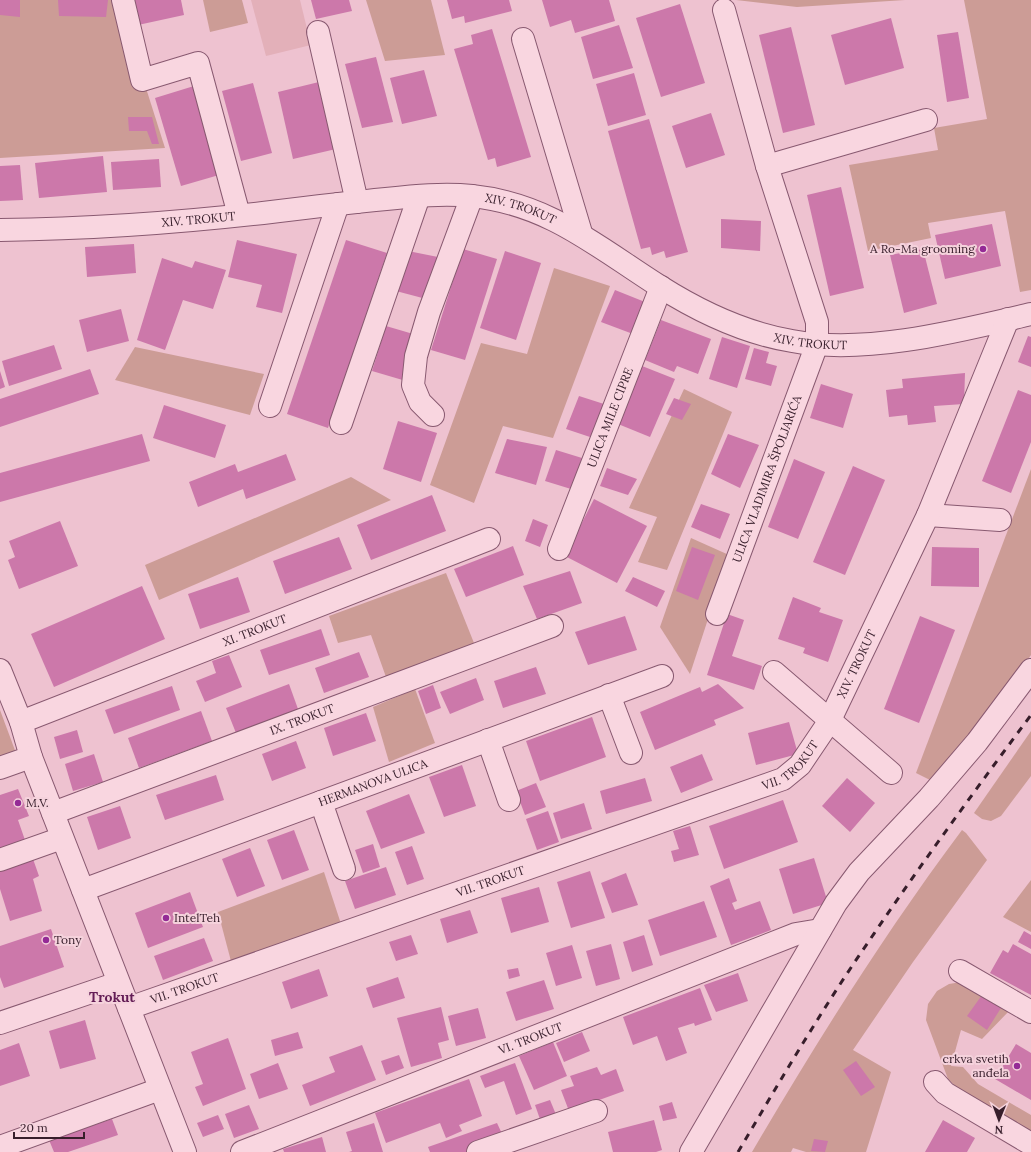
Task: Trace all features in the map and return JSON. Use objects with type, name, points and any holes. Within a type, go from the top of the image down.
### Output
[{"type":"street","points":[[123,0],[142,80],[198,63],[239,216]]},
{"type":"street","points":[[724,10],[767,166],[817,322],[817,344]]},
{"type":"street","points":[[270,406],[347,203],[318,32]]},
{"type":"street","points":[[523,39],[581,233]]},
{"type":"street","points":[[767,166],[926,120]]},
{"type":"street","points":[[341,423],[419,196]]},
{"type":"street","name":"XIV. TROKUT","points":[[0,230],[89,229],[239,216],[419,196],[472,196],[505,203],[540,213],[581,233],[661,287],[726,322],[755,332],[792,341],[817,344],[900,342],[1031,314]]},
{"type":"street","points":[[433,415],[420,402],[413,385],[415,361],[429,312],[472,196]]},
{"type":"street","name":"ULICA MILE CIPRE","points":[[559,549],[661,287]]},
{"type":"street","name":"XIV. TROKUT","points":[[829,722],[928,515],[1008,319]]},
{"type":"street","name":"ULICA VLADIMIRA ŠPOLJARIĆA","points":[[717,614],[817,344]]},
{"type":"street","points":[[928,515],[1000,520]]},
{"type":"street","name":"XI. TROKUT","points":[[21,722],[489,539]]},
{"type":"street","name":"IX. TROKUT","points":[[53,813],[552,626]]},
{"type":"street","points":[[690,1152],[820,930],[859,872],[929,798],[977,742],[1031,670]]},
{"type":"street","points":[[774,672],[829,722],[891,773]]},
{"type":"street","name":"HERMANOVA ULICA","points":[[83,890],[662,676]]},
{"type":"street","points":[[1,678],[21,722],[31,757],[185,1152]]},
{"type":"street","points":[[609,695],[631,753]]},
{"type":"street","name":"VII. TROKUT","points":[[129,1008],[783,779],[800,765],[829,722]]},
{"type":"street","points":[[488,740],[509,800]]},
{"type":"street","points":[[0,768],[31,757]]},
{"type":"street","points":[[321,802],[344,869]]},
{"type":"street","points":[[0,860],[62,838]]},
{"type":"street","name":"VI. TROKUT","points":[[242,1152],[796,934],[820,930]]},
{"type":"street","points":[[960,970],[1031,1012]]},
{"type":"street","points":[[0,1023],[118,983]]},
{"type":"street","points":[[935,1082],[945,1093],[1031,1144]]},
{"type":"street","points":[[0,1147],[160,1089]]},
{"type":"street","points":[[478,1152],[596,1111]]},
{"type":"shaded area","points":[[0,0],[118,0],[165,148],[0,158]]},
{"type":"shaded area","points":[[203,0],[242,0],[248,23],[210,32]]},
{"type":"shaded area","points":[[251,0],[300,0],[311,45],[266,56]]},
{"type":"shaded area","points":[[366,0],[431,0],[445,55],[385,61]]},
{"type":"shaded area","points":[[736,0],[905,0],[797,7]]},
{"type":"shaded area","points":[[964,0],[1031,0],[1031,290],[1020,292],[1005,211],[928,223],[931,238],[868,251],[849,165],[938,150],[934,128],[987,119]]},
{"type":"shaded area","points":[[554,268],[610,286],[553,438],[503,426],[474,503],[430,485],[481,343],[527,354]]},
{"type":"shaded area","points":[[135,347],[264,374],[250,415],[115,380]]},
{"type":"shaded area","points":[[684,389],[732,412],[667,570],[638,562],[657,517],[629,508]]},
{"type":"shaded area","points":[[1031,469],[1031,655],[997,705],[932,781],[916,773]]},
{"type":"shaded area","points":[[351,477],[391,500],[159,600],[145,565]]},
{"type":"shaded area","points":[[691,538],[729,555],[690,674],[660,627]]},
{"type":"shaded area","points":[[446,573],[476,648],[386,677],[371,635],[338,643],[329,616]]},
{"type":"shaded area","points":[[415,689],[435,743],[389,762],[373,707]]},
{"type":"shaded area","points":[[0,710],[16,753],[0,758]]},
{"type":"shaded area","points":[[1031,731],[1031,776],[1001,816],[991,821],[982,819],[974,813]]},
{"type":"shaded area","points":[[962,830],[987,860],[913,962],[853,1050],[891,1072],[866,1152],[806,1152],[793,1148],[791,1152],[752,1152],[801,1069],[852,988],[906,908]]},
{"type":"shaded area","points":[[324,872],[342,927],[232,965],[218,912]]},
{"type":"shaded area","points":[[1031,880],[1031,932],[1003,917]]},
{"type":"shaded area","points":[[961,982],[1010,1010],[982,1039],[961,1030],[951,1066],[963,1067],[978,1084],[1031,1115],[1031,1133],[963,1094],[948,1079],[926,1020],[928,1004],[937,991],[949,984]]},
{"type":"building","points":[[0,0],[20,0],[20,17],[0,15]]},
{"type":"building","points":[[58,0],[108,0],[106,17],[59,16]]},
{"type":"building","points":[[133,0],[181,0],[184,15],[138,25]]},
{"type":"building","points":[[311,0],[349,0],[352,11],[316,19]]},
{"type":"building","points":[[447,0],[509,0],[512,11],[465,23],[464,16],[452,19]]},
{"type":"building","points":[[542,0],[609,0],[615,21],[575,33],[571,20],[550,27]]},
{"type":"building","points":[[680,4],[705,83],[661,97],[636,18]]},
{"type":"building","points":[[891,18],[904,68],[845,85],[831,35]]},
{"type":"building","points":[[619,25],[633,68],[593,79],[581,37]]},
{"type":"building","points":[[791,27],[815,125],[783,133],[759,35]]},
{"type":"building","points":[[492,29],[531,157],[497,167],[495,158],[488,160],[454,49],[473,44],[471,35]]},
{"type":"building","points":[[958,32],[969,98],[947,102],[937,35]]},
{"type":"building","points":[[376,57],[393,122],[362,128],[345,64]]},
{"type":"building","points":[[424,70],[437,116],[402,124],[390,78]]},
{"type":"building","points":[[634,73],[646,115],[608,126],[596,84]]},
{"type":"building","points":[[319,82],[336,149],[293,159],[278,92]]},
{"type":"building","points":[[253,83],[272,153],[241,161],[222,91]]},
{"type":"building","points":[[194,86],[219,175],[181,186],[155,98]]},
{"type":"building","points":[[711,113],[725,155],[686,168],[672,126]]},
{"type":"building","points":[[128,117],[152,117],[159,144],[152,144],[147,131],[129,131]]},
{"type":"building","points":[[649,119],[688,252],[666,258],[664,251],[652,255],[650,247],[641,249],[608,131]]},
{"type":"building","points":[[103,156],[107,192],[39,198],[35,163]]},
{"type":"building","points":[[159,159],[161,187],[113,190],[111,162]]},
{"type":"building","points":[[20,165],[23,200],[0,201],[0,166]]},
{"type":"building","points":[[841,187],[864,288],[830,296],[807,195]]},
{"type":"building","points":[[721,219],[761,221],[760,251],[721,248]]},
{"type":"building","points":[[992,224],[1001,266],[945,279],[935,235]]},
{"type":"building","points":[[237,240],[297,254],[282,313],[256,307],[262,285],[228,277]]},
{"type":"building","points":[[346,240],[387,253],[328,428],[287,414]]},
{"type":"building","points":[[134,244],[136,273],[87,277],[85,247]]},
{"type":"building","points":[[463,249],[497,259],[465,360],[431,350]]},
{"type":"building","points":[[923,249],[937,304],[904,313],[890,255]]},
{"type":"building","points":[[408,251],[443,258],[430,300],[396,291]]},
{"type":"building","points":[[505,251],[541,263],[516,340],[480,328]]},
{"type":"building","points":[[162,258],[192,268],[195,261],[226,270],[213,309],[183,300],[165,350],[137,340]]},
{"type":"building","points":[[615,290],[645,302],[633,334],[601,322]]},
{"type":"building","points":[[121,309],[129,341],[87,352],[79,320]]},
{"type":"building","points":[[661,320],[711,339],[698,374],[677,366],[674,372],[645,360]]},
{"type":"building","points":[[386,326],[420,336],[406,381],[372,371]]},
{"type":"building","points":[[1028,336],[1031,337],[1031,367],[1018,362]]},
{"type":"building","points":[[722,337],[750,346],[737,388],[709,379]]},
{"type":"building","points":[[54,345],[62,369],[9,386],[2,361]]},
{"type":"building","points":[[754,348],[769,352],[766,363],[777,366],[771,386],[745,379]]},
{"type":"building","points":[[642,366],[675,379],[650,437],[618,424]]},
{"type":"building","points":[[90,369],[99,394],[0,427],[0,399]]},
{"type":"building","points":[[0,371],[5,387],[0,389]]},
{"type":"building","points":[[965,373],[964,404],[934,406],[936,422],[908,425],[907,415],[889,417],[886,390],[903,388],[902,379]]},
{"type":"building","points":[[821,384],[853,394],[843,428],[810,418]]},
{"type":"building","points":[[1018,390],[1031,395],[1031,442],[1011,493],[982,481]]},
{"type":"building","points":[[579,396],[604,404],[593,438],[566,429]]},
{"type":"building","points":[[674,398],[691,404],[682,420],[666,414]]},
{"type":"building","points":[[164,405],[226,425],[215,458],[153,438]]},
{"type":"building","points":[[398,421],[437,433],[421,482],[383,469]]},
{"type":"building","points":[[142,434],[150,461],[0,502],[0,473]]},
{"type":"building","points":[[728,434],[759,445],[740,488],[711,474]]},
{"type":"building","points":[[507,439],[547,447],[536,485],[495,473]]},
{"type":"building","points":[[556,450],[582,458],[571,489],[545,481]]},
{"type":"building","points":[[286,454],[296,480],[246,499],[243,489],[198,507],[189,482],[235,464],[238,472]]},
{"type":"building","points":[[794,459],[825,472],[798,539],[768,527]]},
{"type":"building","points":[[853,466],[885,480],[845,575],[813,562]]},
{"type":"building","points":[[607,468],[637,479],[628,495],[600,486]]},
{"type":"building","points":[[432,495],[446,531],[371,560],[357,525]]},
{"type":"building","points":[[594,499],[647,526],[617,583],[565,556]]},
{"type":"building","points":[[701,504],[730,514],[720,539],[691,527]]},
{"type":"building","points":[[533,519],[548,525],[540,547],[525,541]]},
{"type":"building","points":[[60,521],[78,566],[19,589],[8,560],[15,557],[9,541]]},
{"type":"building","points":[[339,537],[352,569],[285,594],[273,561]]},
{"type":"building","points":[[513,546],[524,575],[466,597],[454,569]]},
{"type":"building","points":[[692,547],[715,555],[698,600],[676,591]]},
{"type":"building","points":[[932,547],[979,548],[979,587],[931,586]]},
{"type":"building","points":[[570,571],[582,603],[537,619],[523,586]]},
{"type":"building","points":[[238,577],[250,612],[200,629],[188,594]]},
{"type":"building","points":[[633,577],[665,591],[657,607],[625,591]]},
{"type":"building","points":[[142,586],[165,639],[54,687],[31,634]]},
{"type":"building","points":[[793,597],[821,608],[819,612],[843,620],[828,662],[803,653],[805,648],[778,639]]},
{"type":"building","points":[[727,614],[744,620],[732,656],[762,666],[754,690],[707,675]]},
{"type":"building","points":[[625,616],[637,650],[588,665],[575,632]]},
{"type":"building","points":[[920,616],[955,630],[919,723],[884,709]]},
{"type":"building","points":[[321,629],[330,655],[269,675],[260,650]]},
{"type":"building","points":[[359,652],[369,677],[324,693],[315,668]]},
{"type":"building","points":[[229,655],[242,687],[205,702],[196,681],[216,673],[212,661]]},
{"type":"building","points":[[536,667],[546,694],[503,708],[494,681]]},
{"type":"building","points":[[476,678],[484,700],[450,714],[440,692]]},
{"type":"building","points":[[289,684],[298,709],[236,733],[226,708]]},
{"type":"building","points":[[718,684],[744,708],[714,720],[716,725],[655,750],[640,712],[700,687],[702,692]]},
{"type":"building","points":[[433,685],[441,708],[426,714],[418,691]]},
{"type":"building","points":[[172,686],[180,710],[114,734],[105,710]]},
{"type":"building","points":[[201,711],[212,741],[139,768],[128,738]]},
{"type":"building","points":[[366,713],[376,741],[333,756],[324,728]]},
{"type":"building","points":[[592,717],[606,757],[540,781],[526,741]]},
{"type":"building","points":[[789,722],[798,754],[756,765],[748,733]]},
{"type":"building","points":[[77,730],[83,752],[60,759],[54,737]]},
{"type":"building","points":[[296,741],[306,768],[272,781],[262,754]]},
{"type":"building","points":[[94,754],[103,782],[73,791],[65,764]]},
{"type":"building","points":[[702,754],[713,780],[681,793],[670,767]]},
{"type":"building","points":[[462,765],[476,806],[444,817],[429,777]]},
{"type":"building","points":[[216,775],[224,800],[165,820],[156,795]]},
{"type":"building","points":[[645,778],[652,801],[606,814],[600,791]]},
{"type":"building","points":[[847,778],[875,803],[850,832],[822,806]]},
{"type":"building","points":[[536,783],[546,807],[525,815],[516,791]]},
{"type":"building","points":[[18,789],[29,816],[18,820],[26,843],[0,853],[0,795]]},
{"type":"building","points":[[409,794],[425,833],[381,849],[366,811]]},
{"type":"building","points":[[783,800],[798,842],[724,869],[709,826]]},
{"type":"building","points":[[584,803],[592,829],[561,839],[553,813]]},
{"type":"building","points":[[120,806],[131,838],[98,850],[87,817]]},
{"type":"building","points":[[548,811],[559,842],[537,850],[526,819]]},
{"type":"building","points":[[690,826],[699,855],[674,862],[671,851],[679,849],[673,831]]},
{"type":"building","points":[[294,830],[309,870],[282,880],[267,840]]},
{"type":"building","points":[[373,844],[380,867],[363,873],[355,850]]},
{"type":"building","points":[[412,846],[424,879],[407,885],[395,852]]},
{"type":"building","points":[[250,848],[265,886],[237,897],[222,859]]},
{"type":"building","points":[[814,858],[828,903],[793,914],[779,869]]},
{"type":"building","points":[[33,859],[39,876],[33,879],[42,911],[10,921],[0,889],[0,869]]},
{"type":"building","points":[[386,867],[396,895],[355,909],[345,881]]},
{"type":"building","points":[[590,871],[605,918],[571,928],[557,882]]},
{"type":"building","points":[[626,873],[638,905],[612,913],[601,883]]},
{"type":"building","points":[[729,878],[737,901],[732,903],[735,910],[760,901],[771,930],[731,945],[710,886]]},
{"type":"building","points":[[539,887],[549,922],[511,933],[501,898]]},
{"type":"building","points":[[190,892],[203,927],[148,948],[135,913]]},
{"type":"building","points":[[704,901],[717,937],[660,956],[648,920]]},
{"type":"building","points":[[470,910],[478,933],[447,943],[440,919]]},
{"type":"building","points":[[51,929],[64,967],[4,988],[0,977],[0,946]]},
{"type":"building","points":[[1024,931],[1031,935],[1031,949],[1018,942]]},
{"type":"building","points":[[411,935],[418,954],[396,961],[389,942]]},
{"type":"building","points":[[644,935],[653,965],[632,972],[623,942]]},
{"type":"building","points":[[204,938],[213,961],[163,980],[154,956]]},
{"type":"building","points":[[611,944],[620,979],[596,986],[586,951]]},
{"type":"building","points":[[1013,944],[1031,954],[1031,995],[990,973],[1003,950],[1008,953]]},
{"type":"building","points":[[572,945],[582,978],[556,986],[546,953]]},
{"type":"building","points":[[518,968],[520,976],[509,979],[507,970]]},
{"type":"building","points":[[319,969],[328,996],[291,1009],[282,982]]},
{"type":"building","points":[[738,973],[748,1001],[716,1012],[704,985]]},
{"type":"building","points":[[398,977],[405,998],[373,1008],[366,988]]},
{"type":"building","points":[[544,980],[554,1009],[516,1021],[506,992]]},
{"type":"building","points":[[700,988],[712,1020],[695,1026],[694,1023],[678,1028],[687,1053],[666,1061],[657,1036],[633,1045],[623,1017]]},
{"type":"building","points":[[982,995],[1001,1008],[987,1030],[967,1016]]},
{"type":"building","points":[[441,1007],[449,1040],[438,1043],[442,1058],[411,1067],[397,1018]]},
{"type":"building","points":[[478,1008],[486,1038],[456,1046],[448,1016]]},
{"type":"building","points":[[85,1020],[96,1059],[60,1069],[49,1031]]},
{"type":"building","points":[[298,1032],[303,1048],[275,1056],[271,1040]]},
{"type":"building","points":[[582,1032],[590,1051],[564,1062],[556,1043]]},
{"type":"building","points":[[228,1038],[246,1089],[203,1106],[195,1087],[203,1084],[191,1052]]},
{"type":"building","points":[[553,1042],[567,1076],[534,1090],[519,1056]]},
{"type":"building","points":[[19,1043],[30,1076],[0,1086],[0,1050]]},
{"type":"building","name":"crkva svetih anđela","points":[[1016,1044],[1031,1053],[1031,1100],[995,1079]]},
{"type":"building","points":[[362,1045],[376,1080],[310,1106],[302,1085],[335,1072],[329,1057]]},
{"type":"building","points":[[399,1055],[404,1068],[386,1075],[381,1061]]},
{"type":"building","points":[[856,1061],[875,1087],[861,1096],[843,1070]]},
{"type":"building","points":[[278,1063],[288,1089],[259,1099],[250,1074]]},
{"type":"building","points":[[515,1063],[532,1109],[516,1115],[504,1081],[485,1088],[480,1076]]},
{"type":"building","points":[[597,1067],[601,1075],[616,1069],[624,1091],[569,1111],[561,1090],[574,1086],[570,1076]]},
{"type":"building","points":[[469,1079],[482,1116],[459,1125],[462,1131],[446,1138],[440,1123],[386,1143],[375,1113]]},
{"type":"building","points":[[550,1100],[557,1117],[541,1122],[535,1105]]},
{"type":"building","points":[[672,1102],[677,1118],[663,1121],[659,1106]]},
{"type":"building","points":[[249,1105],[259,1129],[234,1138],[225,1114]]},
{"type":"building","points":[[218,1115],[224,1129],[203,1137],[197,1123]]},
{"type":"building","points":[[112,1119],[118,1135],[68,1152],[54,1152],[49,1140]]},
{"type":"building","points":[[654,1120],[662,1150],[656,1152],[613,1152],[608,1132]]},
{"type":"building","points":[[943,1120],[975,1138],[967,1152],[925,1152]]},
{"type":"building","points":[[374,1123],[383,1152],[349,1152],[352,1151],[346,1132]]},
{"type":"building","points":[[497,1123],[504,1138],[466,1152],[430,1152],[428,1147]]},
{"type":"building","points":[[322,1137],[326,1152],[284,1152],[283,1149]]},
{"type":"building","points":[[814,1139],[828,1141],[825,1152],[811,1151]]},
{"type":"railway","points":[[738,1152],[802,1045],[852,967],[929,855],[1031,715]]},
{"type":"place","name":"A Ro-Ma grooming","points":[[983,249]]},
{"type":"place","name":"M.V.","points":[[18,803]]},
{"type":"place","name":"IntelTeh","points":[[166,918]]},
{"type":"place","name":"Tony","points":[[46,940]]},
{"type":"place","name":"crkva svetih anđela","points":[[1017,1066]]},
{"type":"district","name":"Trokut","points":[[112,997]]}]
